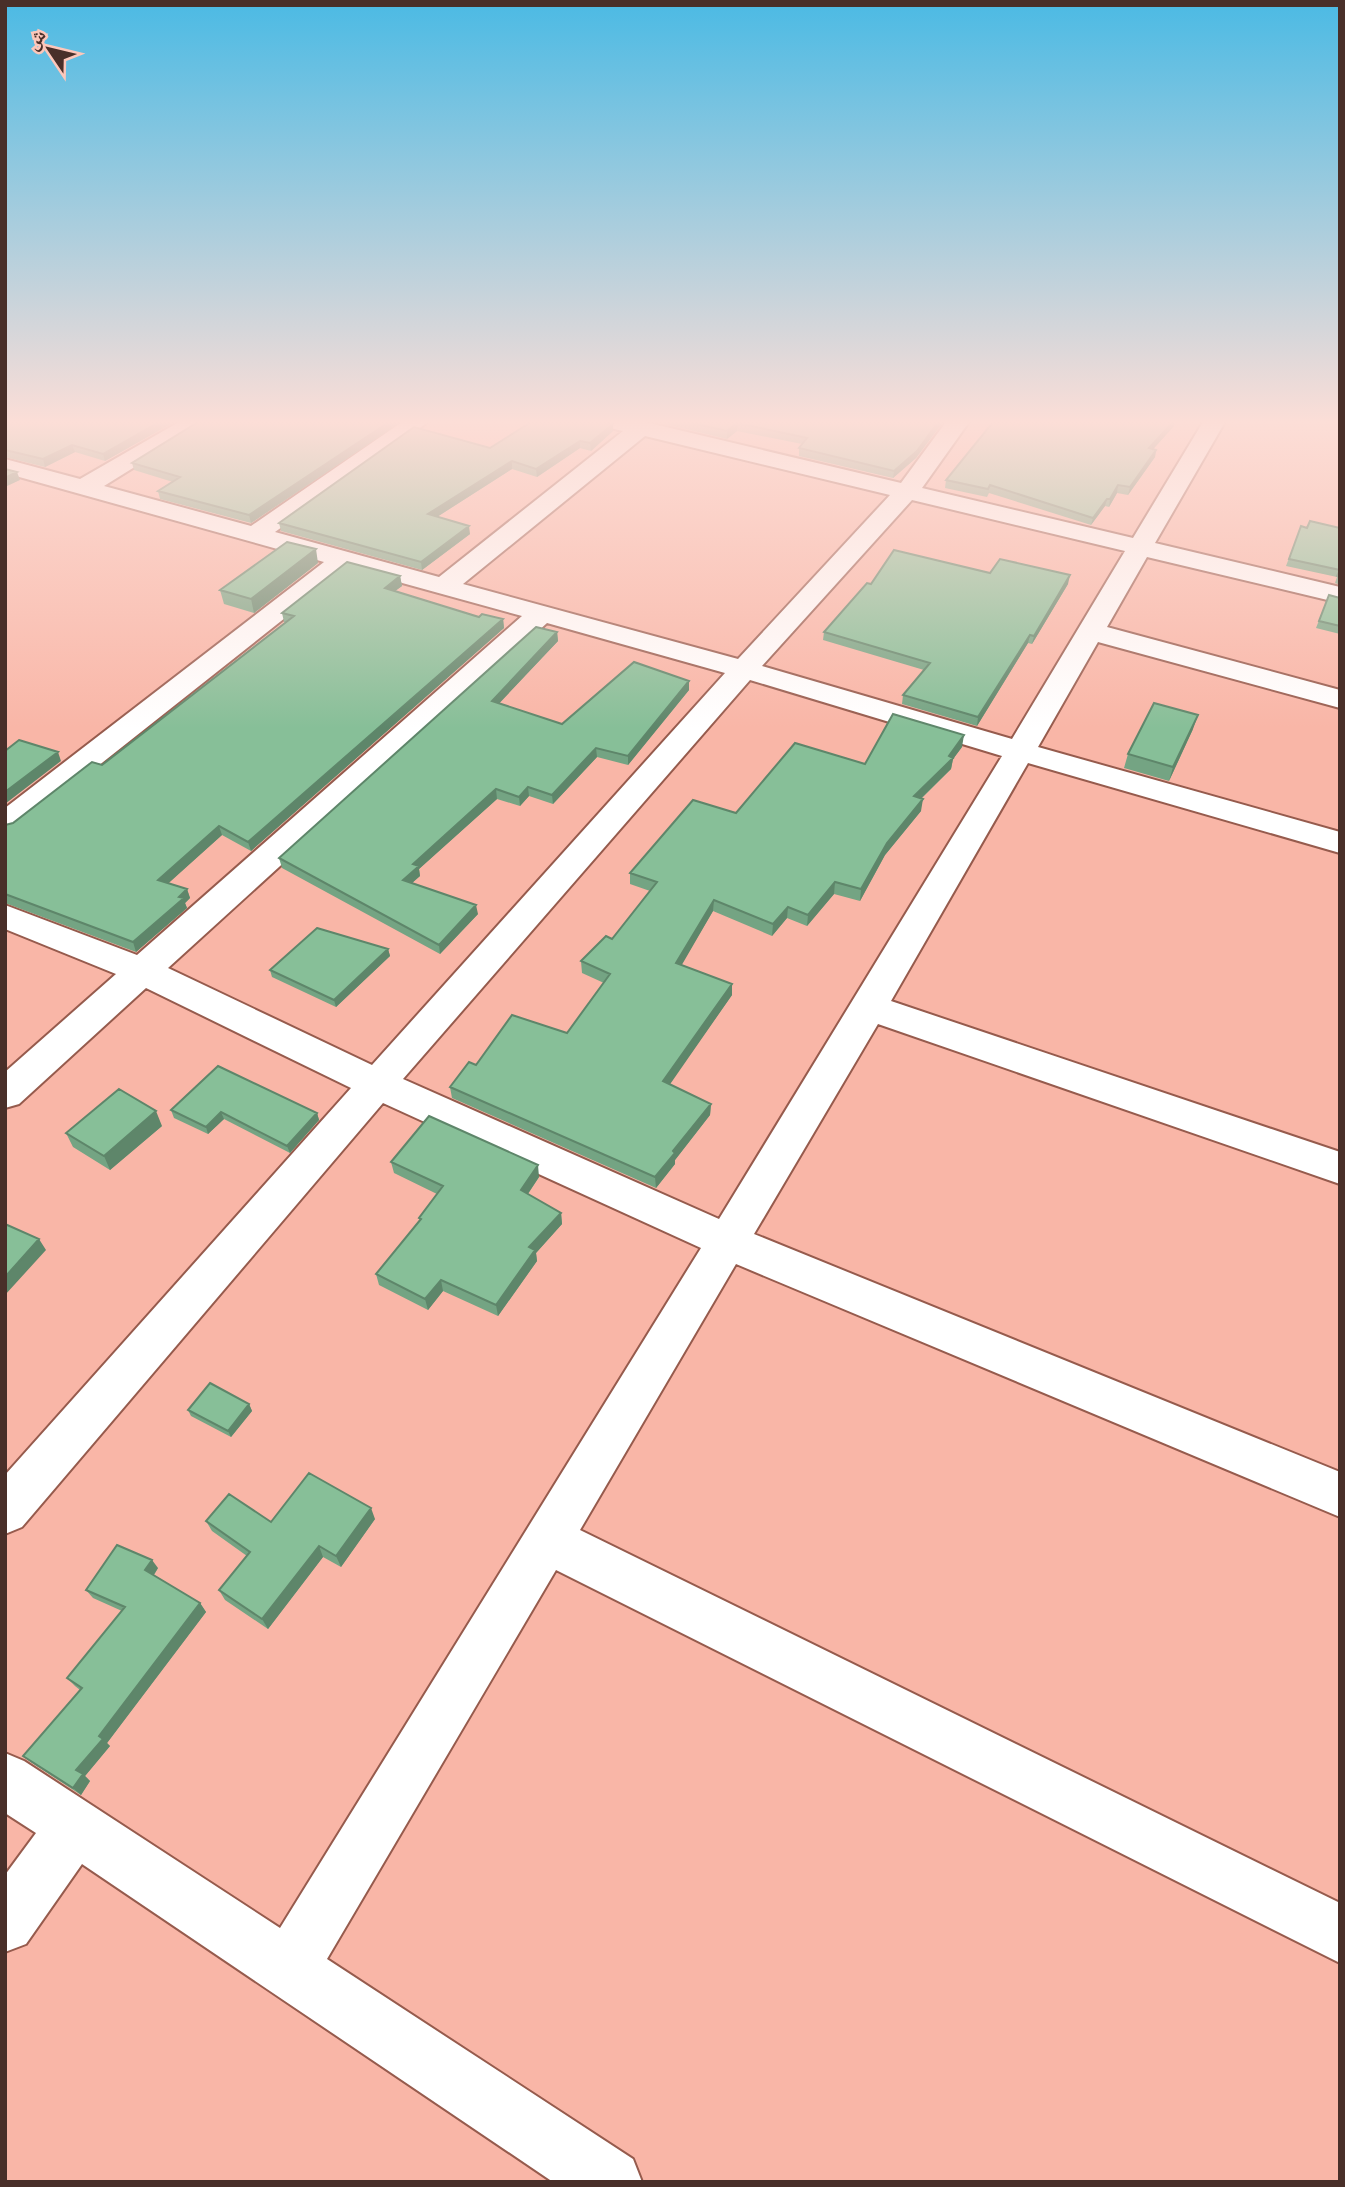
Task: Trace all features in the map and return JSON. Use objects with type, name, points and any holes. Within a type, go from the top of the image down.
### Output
[{"type":"street","points":[[213,524],[744,669],[1340,843]]},
{"type":"street","points":[[254,536],[271,524]]},
{"type":"street","points":[[443,587],[521,524]]},
{"type":"street","points":[[5,1511],[377,1084],[744,669],[877,524]]},
{"type":"street","points":[[1042,524],[1340,595]]},
{"type":"street","points":[[289,1969],[869,1007],[1153,524]]},
{"type":"street","points":[[5,824],[341,561]]},
{"type":"street","points":[[5,1094],[542,613]]},
{"type":"street","points":[[1092,632],[1340,699]]},
{"type":"street","points":[[5,916],[142,971],[377,1084],[729,1241],[1340,1495]]},
{"type":"street","points":[[869,1007],[1340,1168]]},
{"type":"street","points":[[546,1539],[1340,1934]]},
{"type":"street","points":[[5,1780],[289,1969],[579,2173]]},
{"type":"street","points":[[5,1923],[75,1827]]},
{"type":"building","points":[[283,524],[469,526],[421,562]]},
{"type":"building","points":[[1309,524],[1323,524],[1340,528],[1340,570],[1289,559],[1301,526],[1307,528]]},
{"type":"building","points":[[287,542],[316,549],[251,599],[220,590]]},
{"type":"building","points":[[894,550],[990,573],[1000,559],[1070,575],[1034,636],[1030,635],[978,717],[903,695],[930,663],[824,632],[867,583],[871,584]]},
{"type":"building","points":[[347,562],[400,576],[385,588],[479,617],[482,614],[503,619],[248,842],[219,826],[158,880],[187,889],[179,897],[184,898],[133,942],[5,894],[5,825],[13,823],[92,762],[102,765],[294,616],[282,613]]},
{"type":"building","points":[[1329,595],[1340,598],[1340,626],[1319,621]]},
{"type":"building","points":[[536,627],[557,632],[492,701],[562,724],[634,662],[689,681],[628,756],[596,748],[552,795],[528,787],[519,797],[496,789],[413,864],[419,866],[403,880],[476,905],[439,945],[279,858]]},
{"type":"building","points":[[1154,703],[1198,715],[1173,767],[1128,754]]},
{"type":"building","points":[[893,714],[964,735],[949,756],[953,758],[914,796],[923,799],[887,843],[861,889],[835,882],[808,915],[788,907],[773,924],[714,900],[676,963],[732,984],[663,1081],[711,1104],[655,1177],[450,1087],[469,1062],[476,1065],[512,1015],[567,1033],[610,974],[581,961],[606,936],[612,939],[657,882],[630,873],[693,800],[736,813],[795,743],[865,764]]},
{"type":"building","points":[[19,740],[58,752],[5,792],[5,751]]},
{"type":"building","points":[[317,928],[388,949],[334,1000],[270,970]]},
{"type":"building","points":[[218,1066],[317,1113],[287,1146],[221,1112],[206,1127],[171,1110]]},
{"type":"building","points":[[119,1089],[156,1111],[104,1156],[66,1133]]},
{"type":"building","points":[[429,1116],[538,1165],[521,1190],[561,1213],[529,1247],[535,1250],[496,1305],[441,1280],[425,1299],[376,1274],[421,1219],[419,1218],[443,1186],[391,1162]]},
{"type":"building","points":[[5,1224],[39,1239],[5,1277]]},
{"type":"building","points":[[210,1383],[249,1404],[228,1431],[188,1410]]},
{"type":"building","points":[[309,1473],[371,1508],[336,1556],[319,1546],[262,1619],[219,1590],[250,1552],[206,1521],[229,1494],[271,1522]]},
{"type":"building","points":[[117,1545],[152,1560],[145,1570],[200,1603],[99,1736],[103,1739],[76,1770],[83,1774],[73,1788],[23,1756],[82,1688],[67,1678],[125,1607],[86,1590]]}]
